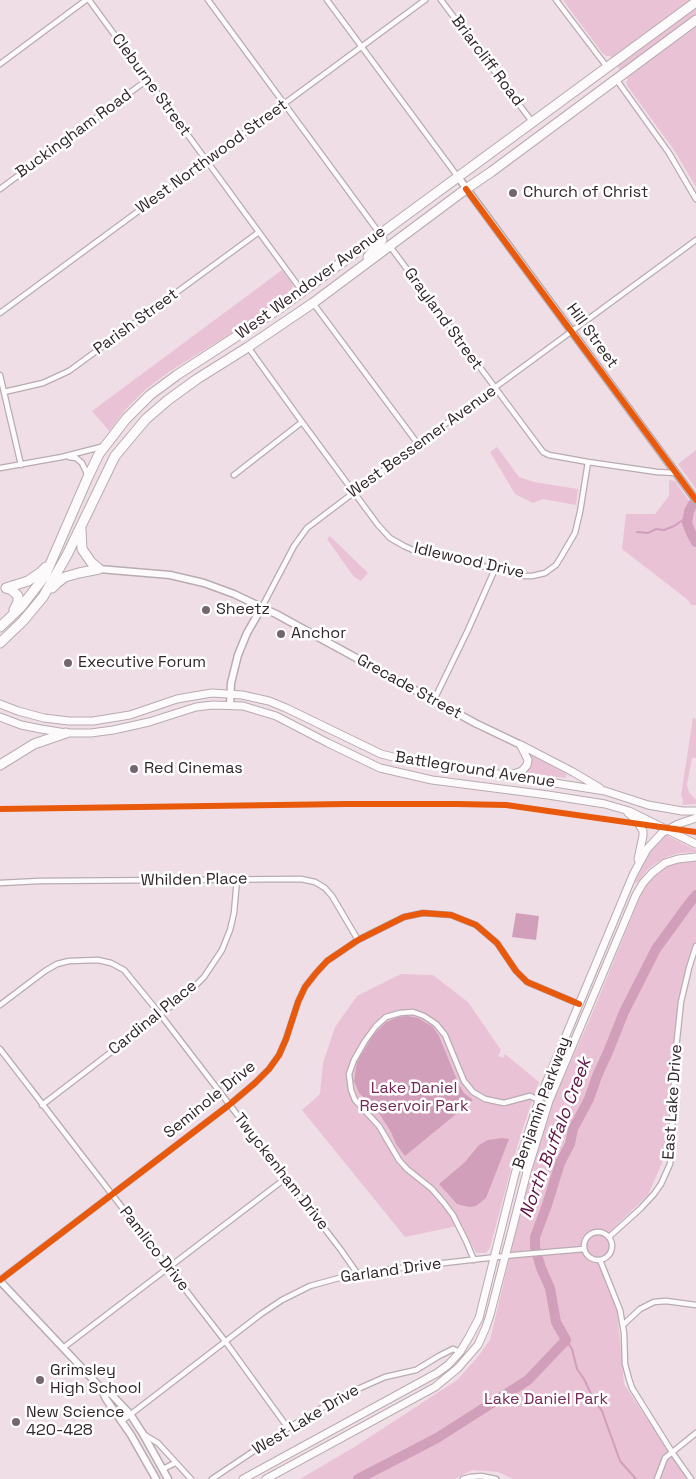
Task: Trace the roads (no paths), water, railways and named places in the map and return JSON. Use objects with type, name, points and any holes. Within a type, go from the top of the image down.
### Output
[{"type":"highway","name":"West Wendover Avenue","points":[[0,626],[21,606],[45,576],[88,476],[104,446],[138,406],[164,384],[254,326],[302,292],[696,2]]},
{"type":"highway","name":"West Wendover Avenue","points":[[0,643],[44,597],[115,456],[146,419],[197,379],[312,303],[696,20]]},
{"type":"highway","points":[[360,268],[382,240],[380,234]]},
{"type":"highway","points":[[82,524],[82,548],[99,570]]},
{"type":"highway","points":[[3,588],[28,581],[52,561]]},
{"type":"highway","points":[[44,597],[57,582],[65,577],[80,572],[99,570]]},
{"type":"highway","points":[[3,588],[16,593],[19,599],[8,620]]},
{"type":"highway","points":[[0,766],[34,744],[66,733]]},
{"type":"main road","name":"Battleground Avenue","points":[[0,704],[44,718],[69,722],[93,721],[130,715],[177,699],[212,693],[248,696],[277,705],[381,754],[412,762],[605,790],[648,805],[682,811],[696,811]]},
{"type":"main road","name":"Battleground Avenue","points":[[0,717],[41,729],[66,733],[91,733],[149,722],[196,707],[244,706],[276,716],[380,768],[432,780],[605,804],[629,811],[696,844]]},
{"type":"main road","points":[[507,776],[522,771],[527,765],[528,760],[520,746]]},
{"type":"main road","points":[[520,746],[605,790]]},
{"type":"main road","points":[[622,809],[637,821],[643,830],[644,836],[633,875]]},
{"type":"main road","name":"Benjamin Parkway","points":[[244,1479],[437,1373],[460,1352],[479,1318],[518,1166],[539,1100],[633,875],[654,841],[668,829],[696,818]]},
{"type":"main road","name":"Benjamin Parkway","points":[[266,1479],[435,1387],[458,1368],[478,1345],[486,1327],[527,1172],[549,1101],[636,895],[642,883],[665,863],[696,857]]},
{"type":"street","points":[[0,64],[88,0]]},
{"type":"street","name":"Cleburne Street","points":[[88,0],[302,292]]},
{"type":"street","points":[[208,0],[380,234]]},
{"type":"street","name":"Hill Street","points":[[327,0],[696,500]]},
{"type":"street","name":"West Northwood Street","points":[[0,314],[425,0]]},
{"type":"street","name":"Briarcliff Road","points":[[441,0],[533,123]]},
{"type":"street","points":[[556,0],[607,67]]},
{"type":"street","points":[[616,79],[669,153],[696,199]]},
{"type":"street","name":"Buckingham Road","points":[[0,188],[147,80]]},
{"type":"street","name":"Parish Street","points":[[4,392],[43,383],[69,371],[259,232]]},
{"type":"street","name":"West Bessemer Avenue","points":[[230,706],[232,676],[247,633],[285,562],[300,536],[307,528],[696,240]]},
{"type":"street","name":"Grayland Street","points":[[389,246],[543,452],[549,455],[588,462],[657,472],[676,472]]},
{"type":"street","points":[[312,303],[418,444]]},
{"type":"street","name":"Idlewood Drive","points":[[248,347],[385,533],[397,542],[422,552],[532,576],[545,573],[556,564],[575,533],[588,462]]},
{"type":"street","points":[[0,375],[20,465]]},
{"type":"street","points":[[234,476],[302,422]]},
{"type":"street","points":[[0,468],[62,457],[95,450],[104,446]]},
{"type":"street","points":[[62,457],[79,460],[88,476]]},
{"type":"street","points":[[434,700],[495,569]]},
{"type":"street","name":"Grecade Street","points":[[99,570],[170,575],[204,583],[234,594],[262,607],[520,746]]},
{"type":"street","name":"Cardinal Place","points":[[42,1105],[186,994],[204,977],[222,950],[230,930],[234,913],[237,879]]},
{"type":"street","name":"Whilden Place","points":[[0,883],[302,879],[315,882],[325,888],[332,896],[358,940]]},
{"type":"street","name":"Seminole Drive","points":[[0,1280],[229,1105],[264,1074],[279,1055],[305,987],[327,961],[358,940],[404,917],[423,913],[450,915],[476,925],[496,943],[516,971],[527,982],[579,1004]]},
{"type":"street","name":"East Lake Drive","points":[[608,1237],[654,1194],[670,1164],[675,1058],[681,1002],[696,946]]},
{"type":"street","name":"Twyckenham Drive","points":[[0,1005],[57,964],[69,961],[98,960],[111,963],[124,970],[160,1014],[357,1273]]},
{"type":"street","points":[[474,1260],[466,1241],[444,1203],[432,1189],[399,1160],[379,1126],[355,1100],[349,1074],[354,1060],[376,1026],[386,1017],[413,1012],[424,1016],[436,1024],[446,1035],[464,1081],[474,1092],[485,1099],[504,1103],[530,1096],[539,1100]]},
{"type":"street","name":"Pamlico Drive","points":[[0,1048],[225,1341],[288,1428]]},
{"type":"street","points":[[63,1348],[286,1178]]},
{"type":"street","points":[[601,1232],[608,1237],[611,1240],[612,1249],[608,1256],[600,1260],[592,1259],[588,1256],[584,1249],[586,1240],[592,1234],[601,1232]]},
{"type":"street","name":"Garland Drive","points":[[122,1421],[261,1314],[310,1286],[357,1273],[584,1249]]},
{"type":"street","points":[[600,1260],[620,1310],[623,1325],[625,1364],[629,1379],[672,1452],[691,1479]]},
{"type":"street","points":[[0,1280],[63,1348],[130,1414],[168,1479]]},
{"type":"street","points":[[623,1325],[640,1309],[654,1302],[666,1301],[696,1305]]},
{"type":"street","name":"West Lake Drive","points":[[212,1479],[288,1428],[342,1396],[385,1378],[416,1370],[453,1349],[460,1352]]},
{"type":"street","points":[[100,1386],[106,1399],[132,1435],[156,1479]]},
{"type":"street","points":[[657,1479],[666,1457],[696,1433]]},
{"type":"street","points":[[143,1434],[158,1443],[191,1479]]},
{"type":"street","points":[[163,1469],[176,1463]]},
{"type":"street","points":[[463,1479],[481,1476],[496,1479]]},
{"type":"waterway","name":"North Buffalo Creek","points":[[696,499],[689,511],[687,523],[696,542]]},
{"type":"waterway","points":[[637,532],[648,533],[656,529],[664,530],[674,526],[683,520],[689,511]]},
{"type":"waterway","name":"North Buffalo Creek","points":[[358,1479],[437,1438],[528,1380],[566,1340],[556,1322],[550,1288],[541,1268],[535,1247],[535,1237],[560,1163],[570,1144],[573,1129],[589,1099],[624,1012],[656,949],[696,895]]},
{"type":"waterway","points":[[566,1340],[572,1349],[577,1369],[602,1411],[620,1461],[636,1479]]},
{"type":"place","name":"Church of Christ","points":[[513,193]]},
{"type":"place","name":"Sheetz","points":[[206,610]]},
{"type":"place","name":"Anchor","points":[[281,634]]},
{"type":"place","name":"Executive Forum","points":[[68,663]]},
{"type":"place","name":"Red Cinemas","points":[[134,769]]},
{"type":"place","name":"Grimsley High School","points":[[40,1380]]},
{"type":"place","name":"New Science 420-428","points":[[16,1422]]},
{"type":"park label","name":"Lake Daniel Reservoir Park","points":[[414,1098]]},
{"type":"park label","name":"Lake Daniel Park","points":[[546,1400]]}]
